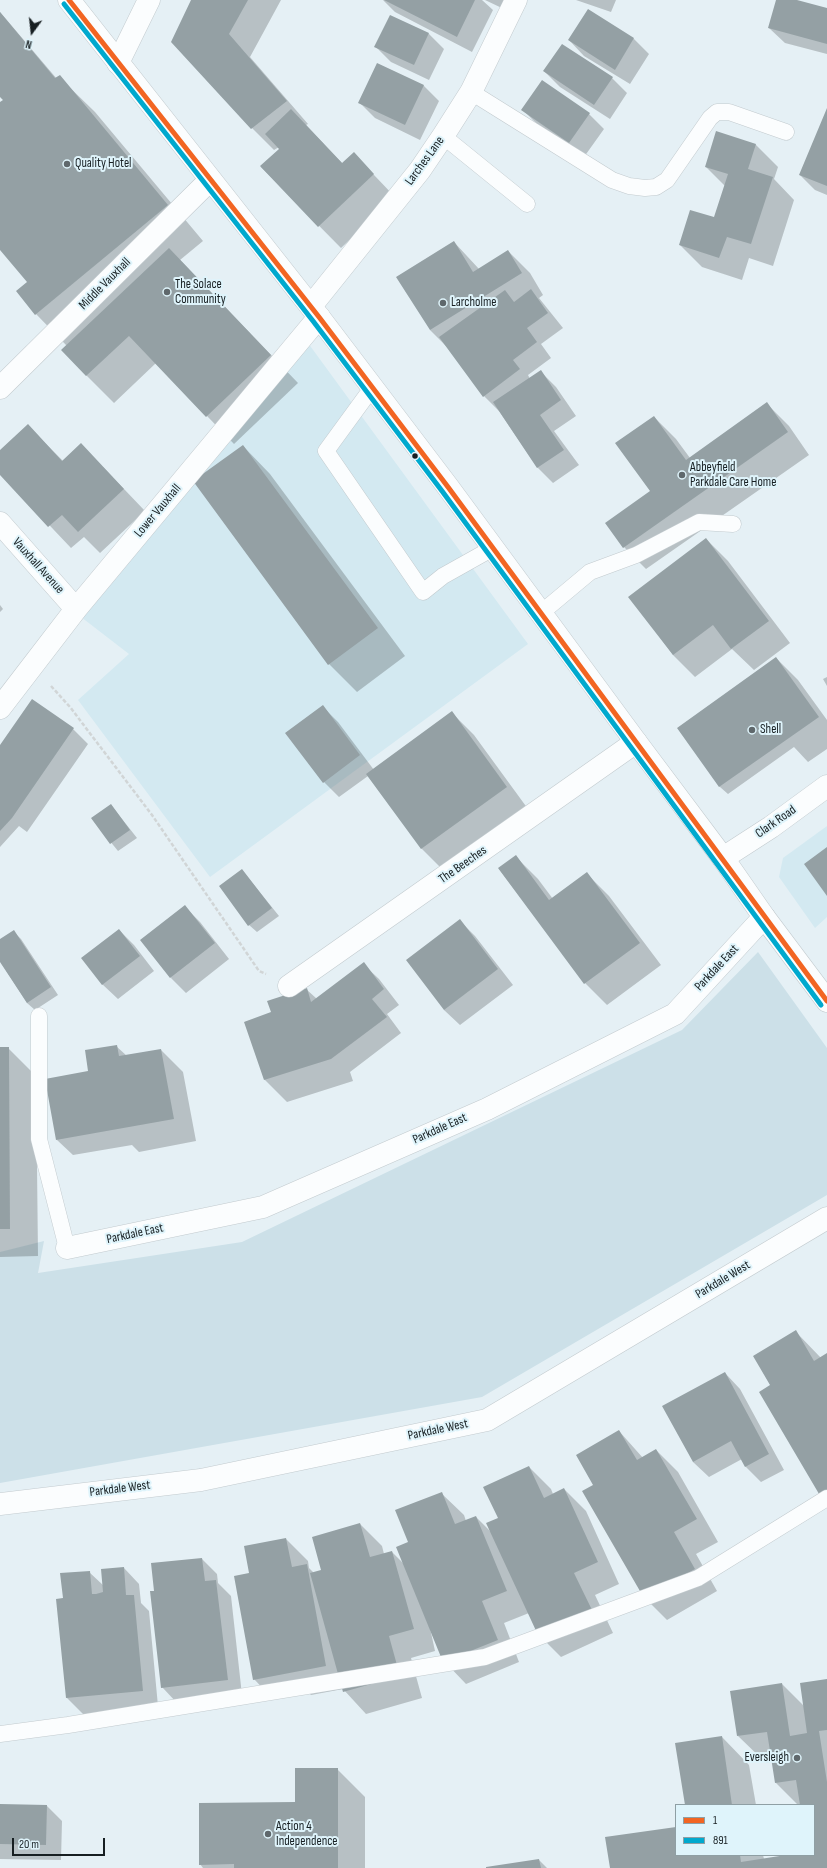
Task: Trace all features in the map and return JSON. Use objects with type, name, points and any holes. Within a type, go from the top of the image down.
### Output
[{"type":"main road","points":[[69,0],[315,312],[493,548],[827,1001]]},
{"type":"main road","points":[[118,63],[149,0]]},
{"type":"main road","name":"Larches Lane","points":[[315,312],[420,170],[443,136],[471,92],[516,0]]},
{"type":"main road","name":"Middle Vauxhall","points":[[0,388],[210,180]]},
{"type":"main road","name":"Lower Vauxhall","points":[[0,708],[34,666],[76,609],[315,312]]},
{"type":"main road","name":"Vauxhall Avenue","points":[[0,523],[76,609]]},
{"type":"main road","name":"The Beeches","points":[[290,986],[636,742]]},
{"type":"main road","name":"Clark Road","points":[[723,858],[771,827],[827,786]]},
{"type":"main road","name":"Parkdale East","points":[[67,1248],[263,1207],[487,1109],[675,1014],[764,917]]},
{"type":"main road","name":"Parkdale West","points":[[0,1504],[201,1480],[487,1420],[827,1218]]},
{"type":"lane","points":[[471,92],[612,180],[629,186],[645,188],[656,187],[667,180],[710,118],[717,112],[729,112],[786,132]]},
{"type":"lane","points":[[443,136],[527,204]]},
{"type":"lane","points":[[372,388],[326,451],[423,592],[443,576],[493,548]]},
{"type":"lane","points":[[541,613],[590,572],[636,555],[699,522],[733,524]]},
{"type":"lane","points":[[39,1016],[39,1139],[67,1248]]},
{"type":"lane","points":[[0,1734],[68,1726],[484,1657],[698,1578],[827,1498]]},
{"type":"path","points":[[34,666],[70,707],[152,816],[259,971],[290,986]]},
{"type":"shaded area","points":[[308,343],[528,644],[210,877],[78,700],[129,654],[81,617]]},
{"type":"shaded area","points":[[827,826],[827,917],[815,928],[779,877],[783,858]]},
{"type":"shaded area","points":[[758,952],[827,1048],[827,1195],[482,1397],[0,1483],[0,1252],[44,1241],[38,1273],[242,1242],[682,1030]]},
{"type":"building","points":[[191,0],[248,0],[229,34],[287,101],[251,129],[171,42]]},
{"type":"building","points":[[384,0],[475,0],[457,37]]},
{"type":"building","points":[[776,0],[797,0],[827,8],[827,44],[768,28]]},
{"type":"building","points":[[588,9],[634,38],[615,70],[568,40]]},
{"type":"building","name":"Quality Hotel","points":[[0,12],[55,78],[60,75],[168,205],[35,315],[16,291],[27,282],[0,250],[0,102],[3,100],[0,97]]},
{"type":"building","points":[[390,15],[429,33],[414,65],[374,47]]},
{"type":"building","points":[[562,44],[613,77],[594,105],[543,71]]},
{"type":"building","points":[[377,63],[424,85],[405,125],[358,103]]},
{"type":"building","points":[[542,80],[590,113],[569,143],[521,110]]},
{"type":"building","points":[[827,108],[827,186],[799,175]]},
{"type":"building","points":[[291,109],[342,163],[354,152],[374,174],[318,227],[260,166],[279,149],[265,134]]},
{"type":"building","points":[[716,131],[756,144],[748,169],[773,177],[751,244],[727,237],[719,258],[679,245],[690,210],[714,217],[728,174],[705,167]]},
{"type":"building","name":"Larcholme","points":[[454,241],[473,272],[508,250],[522,273],[430,330],[396,277]]},
{"type":"building","name":"The Solace Community","points":[[169,248],[271,355],[206,417],[129,336],[86,376],[61,350]]},
{"type":"building","points":[[531,289],[548,313],[527,328],[537,342],[513,360],[520,369],[483,397],[439,337],[505,290],[514,302]]},
{"type":"building","points":[[541,370],[561,400],[540,415],[564,450],[537,468],[493,402]]},
{"type":"building","name":"Abbeyfield Parkdale Care Home","points":[[767,402],[788,432],[623,548],[605,523],[650,491],[615,443],[654,416],[686,460]]},
{"type":"building","points":[[28,424],[62,461],[81,443],[124,489],[78,532],[62,515],[48,527],[0,475],[0,450]]},
{"type":"building","points":[[243,445],[378,628],[328,665],[193,481]]},
{"type":"building","points":[[706,538],[769,621],[731,649],[713,625],[673,655],[628,597]]},
{"type":"building","points":[[776,657],[819,717],[719,787],[677,728]]},
{"type":"building","points":[[32,699],[74,728],[12,818],[0,831],[0,745]]},
{"type":"building","points":[[323,705],[360,755],[323,783],[285,733]]},
{"type":"building","points":[[452,711],[507,787],[421,849],[366,774]]},
{"type":"building","points":[[111,804],[130,830],[110,844],[91,818]]},
{"type":"building","points":[[827,847],[827,896],[804,864]]},
{"type":"building","points":[[516,855],[549,900],[587,872],[640,943],[584,984],[498,868]]},
{"type":"building","points":[[242,869],[272,908],[248,926],[219,886]]},
{"type":"building","points":[[185,905],[215,943],[170,978],[140,940]]},
{"type":"building","points":[[460,919],[498,969],[444,1010],[406,960]]},
{"type":"building","points":[[119,929],[140,956],[102,985],[81,958]]},
{"type":"building","points":[[14,930],[51,987],[27,1003],[0,962],[0,939]]},
{"type":"building","points":[[364,962],[384,989],[372,999],[387,1017],[331,1059],[264,1080],[244,1022],[271,1012],[267,1001],[307,988],[311,1002]]},
{"type":"building","points":[[117,1045],[119,1056],[161,1049],[174,1119],[56,1140],[45,1079],[88,1071],[85,1050]]},
{"type":"building","points":[[0,1047],[9,1047],[10,1229],[0,1229]]},
{"type":"building","points":[[796,1330],[814,1361],[827,1353],[827,1496],[822,1499],[759,1392],[770,1385],[753,1356]]},
{"type":"building","points":[[725,1372],[769,1454],[745,1467],[731,1441],[693,1462],[662,1406]]},
{"type":"building","points":[[619,1430],[637,1460],[656,1449],[697,1519],[674,1532],[695,1569],[644,1598],[582,1491],[593,1485],[576,1455]]},
{"type":"building","points":[[529,1466],[544,1498],[564,1488],[598,1562],[574,1573],[592,1610],[538,1635],[486,1523],[498,1518],[483,1487]]},
{"type":"building","points":[[442,1492],[455,1524],[476,1516],[507,1591],[482,1601],[498,1640],[443,1662],[396,1547],[408,1542],[395,1510]]},
{"type":"building","points":[[360,1523],[370,1557],[392,1551],[414,1629],[389,1636],[400,1676],[343,1692],[310,1573],[321,1570],[312,1537]]},
{"type":"building","points":[[286,1538],[292,1567],[307,1564],[326,1666],[253,1680],[234,1576],[249,1573],[244,1546]]},
{"type":"building","points":[[202,1558],[205,1581],[216,1580],[228,1680],[161,1688],[150,1591],[154,1591],[151,1563]]},
{"type":"building","points":[[124,1567],[126,1595],[134,1595],[143,1691],[66,1698],[56,1599],[63,1598],[60,1573],[90,1571],[92,1594],[96,1594],[103,1592],[101,1569]]},
{"type":"building","name":"Eversleigh","points":[[827,1679],[827,1730],[819,1731],[827,1782],[827,1868],[610,1868],[605,1837],[675,1827],[675,1856],[740,1856],[741,1862],[780,1856],[815,1856],[815,1804],[800,1804],[796,1780],[775,1783],[767,1732],[737,1736],[730,1691],[782,1683],[790,1736],[807,1733],[800,1683]]},
{"type":"building","name":"Eversleigh","points":[[722,1736],[732,1804],[685,1804],[675,1743]]},
{"type":"building","name":"Action 4 Independence","points":[[295,1768],[338,1768],[338,1868],[234,1868],[234,1864],[199,1865],[199,1803],[295,1802]]},
{"type":"building","points":[[0,1804],[47,1805],[46,1845],[0,1844]]},
{"type":"building","points":[[539,1859],[541,1868],[486,1868],[486,1867]]},
{"type":"transit line","name":"1","points":[[69,0],[319,317],[448,487],[827,1001]]},
{"type":"transit line","name":"891","points":[[64,4],[313,321],[442,491],[821,1005]]},
{"type":"place","name":"Quality Hotel","points":[[67,164]]},
{"type":"place","name":"The Solace Community","points":[[167,292]]},
{"type":"place","name":"Larcholme","points":[[443,303]]},
{"type":"place","name":"Abbeyfield Parkdale Care Home","points":[[682,475]]},
{"type":"place","name":"Shell","points":[[752,730]]},
{"type":"place","name":"Eversleigh","points":[[797,1758]]},
{"type":"place","name":"Action 4 Independence","points":[[268,1834]]}]
